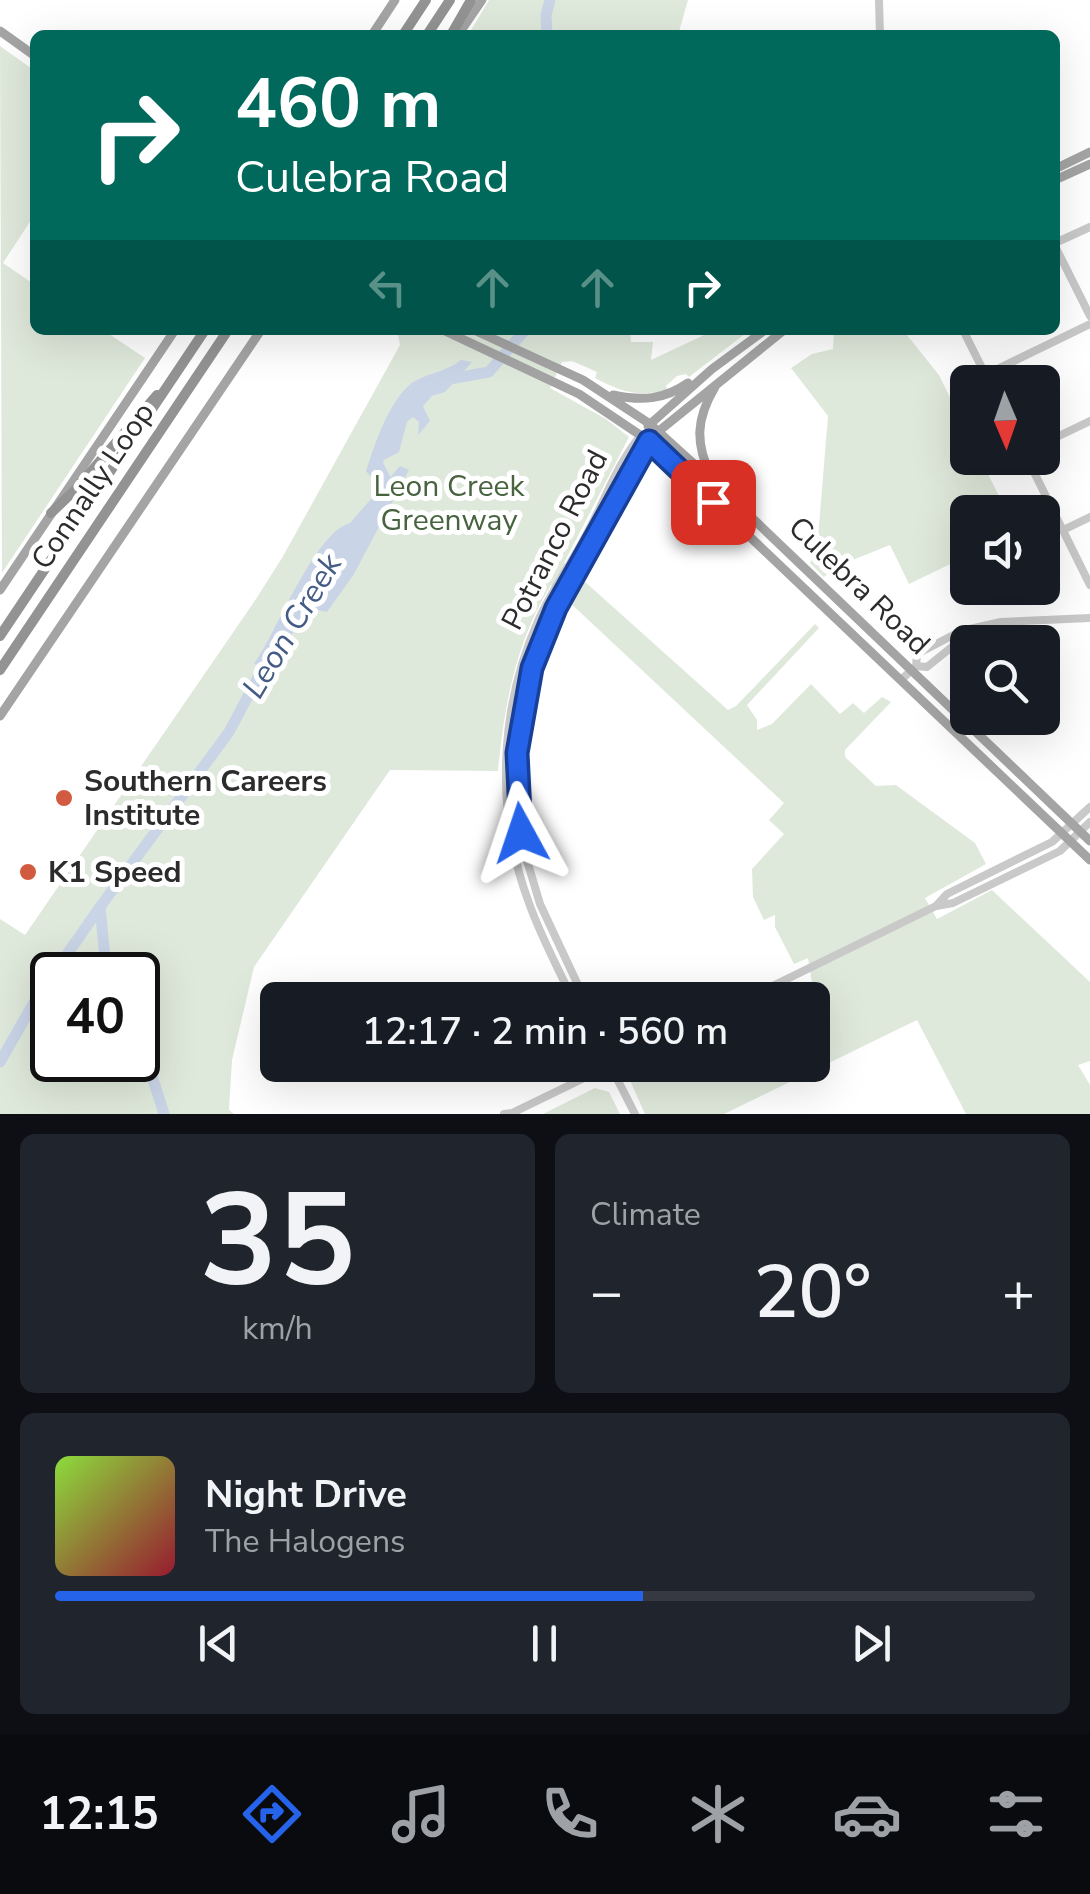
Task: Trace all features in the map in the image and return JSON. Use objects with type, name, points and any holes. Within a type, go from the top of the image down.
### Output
[{"type":"highway","points":[[406,30],[426,0]]},
{"type":"highway","points":[[430,30],[450,0]]},
{"type":"highway","points":[[457,30],[472,0]]},
{"type":"highway","name":"Connally Loop","points":[[0,636],[203,335]]},
{"type":"highway","name":"Connally Loop","points":[[0,670],[225,335]]},
{"type":"highway","points":[[51,513],[169,385]]},
{"type":"main road","points":[[375,30],[395,0]]},
{"type":"main road","points":[[458,30],[482,0]]},
{"type":"main road","points":[[0,31],[30,52]]},
{"type":"main road","points":[[1060,167],[1090,152]]},
{"type":"main road","points":[[1060,178],[1090,164]]},
{"type":"main road","points":[[0,590],[172,335]]},
{"type":"main road","points":[[0,716],[258,335]]},
{"type":"main road","name":"Culebra Road","points":[[454,335],[599,405],[645,438],[1090,860]]},
{"type":"main road","name":"Culebra Road","points":[[486,335],[606,394],[654,428],[914,668],[1090,841]]},
{"type":"main road","name":"Potranco Road","points":[[645,438],[712,370],[758,335]]},
{"type":"main road","name":"Potranco Road","points":[[654,428],[777,335]]},
{"type":"main road","points":[[606,394],[655,398],[670,394],[712,370]]},
{"type":"main road","points":[[715,483],[701,454],[698,430],[703,408],[721,378]]},
{"type":"street","points":[[878,0],[880,30]]},
{"type":"street","points":[[1060,241],[1090,226]]},
{"type":"street","points":[[1060,254],[1090,316]]},
{"type":"street","points":[[1013,365],[1090,324]]},
{"type":"street","points":[[966,335],[980,365]]},
{"type":"street","points":[[1060,435],[1090,421]]},
{"type":"street","name":"Potranco Road","points":[[565,982],[524,892],[510,832],[506,783],[509,720],[522,666],[546,603],[586,535],[616,472],[645,438]]},
{"type":"street","name":"Potranco Road","points":[[576,982],[536,892],[521,833],[516,765],[520,722],[532,668],[556,608],[645,438]]},
{"type":"street","points":[[1036,475],[1090,585]]},
{"type":"street","points":[[1063,530],[1090,518]]},
{"type":"street","points":[[546,603],[556,608]]},
{"type":"street","points":[[902,679],[914,668],[918,654],[947,636],[1020,620],[1090,618]]},
{"type":"street","points":[[509,720],[520,722]]},
{"type":"street","points":[[781,982],[1060,851],[1090,807]]},
{"type":"street","points":[[1077,828],[1090,822]]},
{"type":"street","points":[[552,956],[561,951]]},
{"type":"street","points":[[509,1114],[576,1082]]},
{"type":"street","points":[[619,1082],[635,1114]]},
{"type":"green space","points":[[489,0],[688,0],[679,30],[471,30]]},
{"type":"green space","points":[[0,46],[30,67],[30,222],[3,263],[30,282],[30,335],[110,335],[145,358],[2,573]]},
{"type":"green space","name":"Leon Creek Greenway","points":[[398,335],[630,335],[631,342],[653,342],[651,360],[704,335],[744,335],[689,377],[677,376],[666,386],[667,390],[657,392],[622,390],[595,378],[597,372],[572,361],[562,362],[550,388],[606,419],[629,437],[564,563],[728,710],[815,624],[819,628],[747,705],[757,720],[757,730],[772,724],[811,684],[840,714],[853,703],[864,713],[882,697],[891,702],[845,750],[845,757],[876,786],[896,785],[975,843],[986,864],[925,898],[937,919],[992,890],[1090,982],[1090,1061],[1078,1065],[1090,1085],[1090,1114],[966,1114],[917,1020],[830,1062],[830,982],[812,982],[808,958],[794,964],[775,927],[775,915],[764,920],[753,897],[752,869],[784,834],[769,820],[784,803],[551,585],[520,651],[498,771],[390,770],[254,967],[232,1060],[229,1110],[234,1114],[0,1114],[0,919],[25,935],[254,602],[400,345]]},
{"type":"green space","points":[[834,335],[907,335],[939,375],[950,397],[950,475],[988,475],[998,495],[950,495],[950,564],[909,584],[890,545],[835,567],[824,577],[810,563],[817,550],[828,416],[791,368],[812,354],[833,349]]},
{"type":"green space","name":"Leon Creek Greenway","points":[[631,1082],[790,1082],[724,1114],[645,1114]]},
{"type":"green space","points":[[595,1088],[609,1092],[620,1114],[543,1114]]},
{"type":"water","points":[[461,360],[472,362],[445,392],[432,396],[423,406],[430,421],[418,435],[419,422],[413,417],[407,422],[399,452],[384,460],[379,472],[370,476],[366,471],[374,447],[399,396],[417,380]]},
{"type":"water","points":[[400,466],[409,470],[354,574],[327,612],[313,609],[266,665],[254,664],[323,545],[350,523]]},
{"type":"waterway","name":"Leon Creek","points":[[547,30],[550,0]]},
{"type":"waterway","name":"Leon Creek","points":[[444,380],[489,372],[521,335]]},
{"type":"waterway","name":"Leon Creek","points":[[379,457],[376,461],[389,486],[383,493]]},
{"type":"waterway","name":"Leon Creek","points":[[104,952],[100,907],[229,732],[270,655]]},
{"type":"waterway","points":[[0,1062],[36,999],[100,907]]},
{"type":"waterway","name":"Leon Creek","points":[[154,1082],[164,1114]]},
{"type":"place","name":"Southern Careers Institute","points":[[64,798]]},
{"type":"place","name":"K1 Speed","points":[[28,872]]},
{"type":"route","points":[[521,833],[517,753],[532,668],[556,608],[649,441],[713,502]]}]
